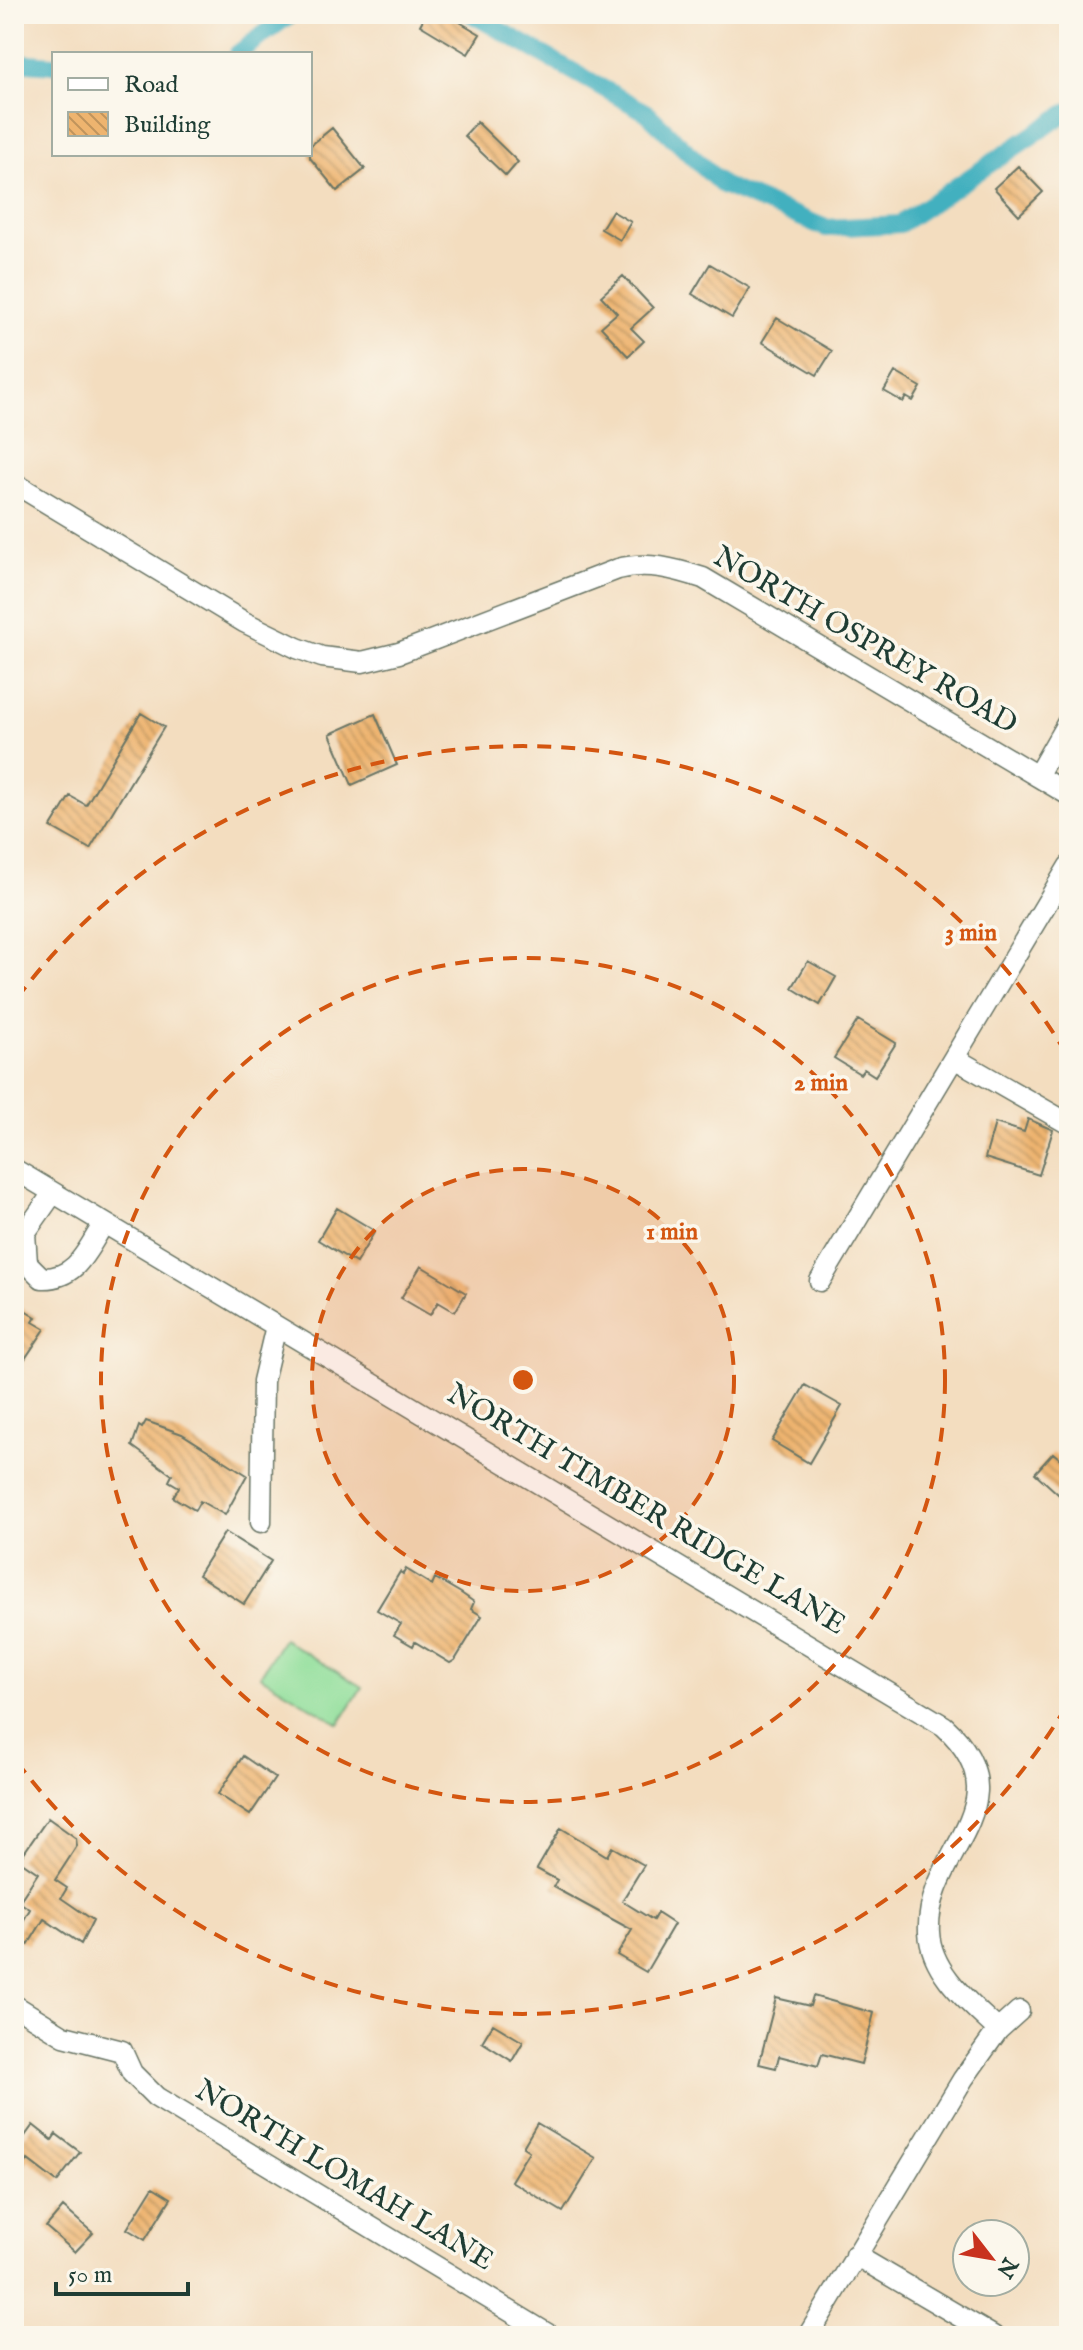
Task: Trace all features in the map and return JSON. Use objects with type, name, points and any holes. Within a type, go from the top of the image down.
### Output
[{"type":"street","name":"NORTH OSPREY ROAD","points":[[14,483],[244,622],[322,657],[362,662],[399,653],[631,565],[669,568],[703,578],[1069,795]]},
{"type":"street","points":[[1037,776],[1069,720]]},
{"type":"street","points":[[820,1281],[1069,866]]},
{"type":"street","points":[[954,1058],[1069,1124]]},
{"type":"street","name":"NORTH TIMBER RIDGE LANE","points":[[14,1169],[851,1667],[944,1726],[961,1741],[972,1759],[978,1781],[975,1807],[933,1904],[929,1934],[952,1986],[998,2030]]},
{"type":"street","points":[[53,1193],[20,1235],[27,1263],[42,1278],[59,1278],[76,1269],[104,1223]]},
{"type":"street","points":[[261,1522],[263,1381],[276,1326]]},
{"type":"street","name":"NORTH LOMAH LANE","points":[[14,2005],[64,2036],[122,2051],[132,2073],[156,2097],[551,2336]]},
{"type":"street","points":[[808,2336],[963,2079],[998,2030],[1019,2011]]},
{"type":"street","points":[[855,2255],[993,2336]]},
{"type":"green space","points":[[283,1639],[362,1687],[339,1724],[260,1676]]},
{"type":"building","points":[[426,14],[446,14],[480,34],[468,54],[420,25]]},
{"type":"building","points":[[477,122],[518,162],[506,176],[464,136]]},
{"type":"building","points":[[332,128],[365,169],[337,191],[310,158],[312,144]]},
{"type":"building","points":[[1018,166],[1043,192],[1019,215],[994,188]]},
{"type":"building","points":[[612,211],[631,222],[620,240],[601,229]]},
{"type":"building","points":[[710,264],[750,288],[732,318],[692,294]]},
{"type":"building","points":[[623,276],[653,308],[631,328],[644,341],[628,356],[601,327],[617,313],[601,296]]},
{"type":"building","points":[[777,318],[832,351],[817,375],[762,342]]},
{"type":"building","points":[[895,372],[921,387],[913,401],[906,397],[903,402],[884,391]]},
{"type":"building","points":[[141,713],[164,727],[90,849],[51,827],[70,796],[86,805]]},
{"type":"building","points":[[375,714],[397,765],[352,785],[330,734]]},
{"type":"building","points":[[808,961],[836,977],[820,1005],[792,988]]},
{"type":"building","points":[[858,1020],[896,1043],[875,1076],[864,1069],[860,1074],[834,1058]]},
{"type":"building","points":[[1028,1119],[1053,1130],[1039,1175],[985,1158],[995,1123],[1024,1132]]},
{"type":"building","points":[[337,1208],[375,1231],[356,1263],[318,1240]]},
{"type":"building","points":[[421,1266],[466,1293],[455,1312],[438,1302],[430,1315],[401,1298]]},
{"type":"building","points":[[14,1303],[36,1317],[33,1322],[45,1329],[14,1375]]},
{"type":"building","points":[[805,1385],[842,1406],[809,1463],[772,1441]]},
{"type":"building","points":[[146,1421],[182,1434],[247,1475],[225,1515],[200,1501],[195,1510],[173,1497],[179,1487],[169,1481],[172,1475],[132,1446],[139,1426],[142,1428]]},
{"type":"building","points":[[1053,1453],[1069,1466],[1069,1504],[1035,1473]]},
{"type":"building","points":[[225,1532],[271,1561],[244,1604],[198,1575]]},
{"type":"building","points":[[406,1569],[432,1585],[435,1578],[461,1593],[474,1602],[471,1609],[482,1616],[455,1660],[450,1663],[415,1642],[413,1646],[394,1635],[401,1624],[377,1610],[400,1572],[403,1574]]},
{"type":"building","points":[[243,1756],[275,1778],[250,1815],[218,1794]]},
{"type":"building","points":[[48,1818],[76,1838],[77,1846],[55,1880],[67,1888],[61,1898],[93,1920],[81,1944],[44,1919],[28,1945],[14,1937],[30,1909],[19,1902],[38,1873],[19,1860]]},
{"type":"building","points":[[561,1828],[607,1856],[612,1847],[644,1865],[622,1901],[653,1920],[657,1913],[674,1924],[646,1972],[617,1955],[632,1930],[553,1887],[557,1880],[537,1869]]},
{"type":"building","points":[[813,1996],[874,2013],[861,2064],[822,2054],[818,2066],[779,2056],[776,2068],[759,2064],[776,1998],[810,2006]]},
{"type":"building","points":[[493,2024],[523,2042],[512,2061],[482,2042]]},
{"type":"building","points":[[537,2123],[596,2158],[563,2212],[511,2181],[529,2151],[523,2147]]},
{"type":"building","points":[[33,2125],[52,2140],[56,2134],[80,2152],[57,2182],[28,2160],[14,2178],[14,2151]]},
{"type":"building","points":[[153,2187],[171,2198],[145,2240],[127,2229]]},
{"type":"building","points":[[63,2207],[93,2233],[75,2252],[46,2227]]},
{"type":"waterway","points":[[240,52],[291,14]]},
{"type":"waterway","points":[[471,14],[647,113],[722,185],[826,228],[900,224],[1069,111]]},
{"type":"waterway","points":[[14,62],[52,65]]}]
